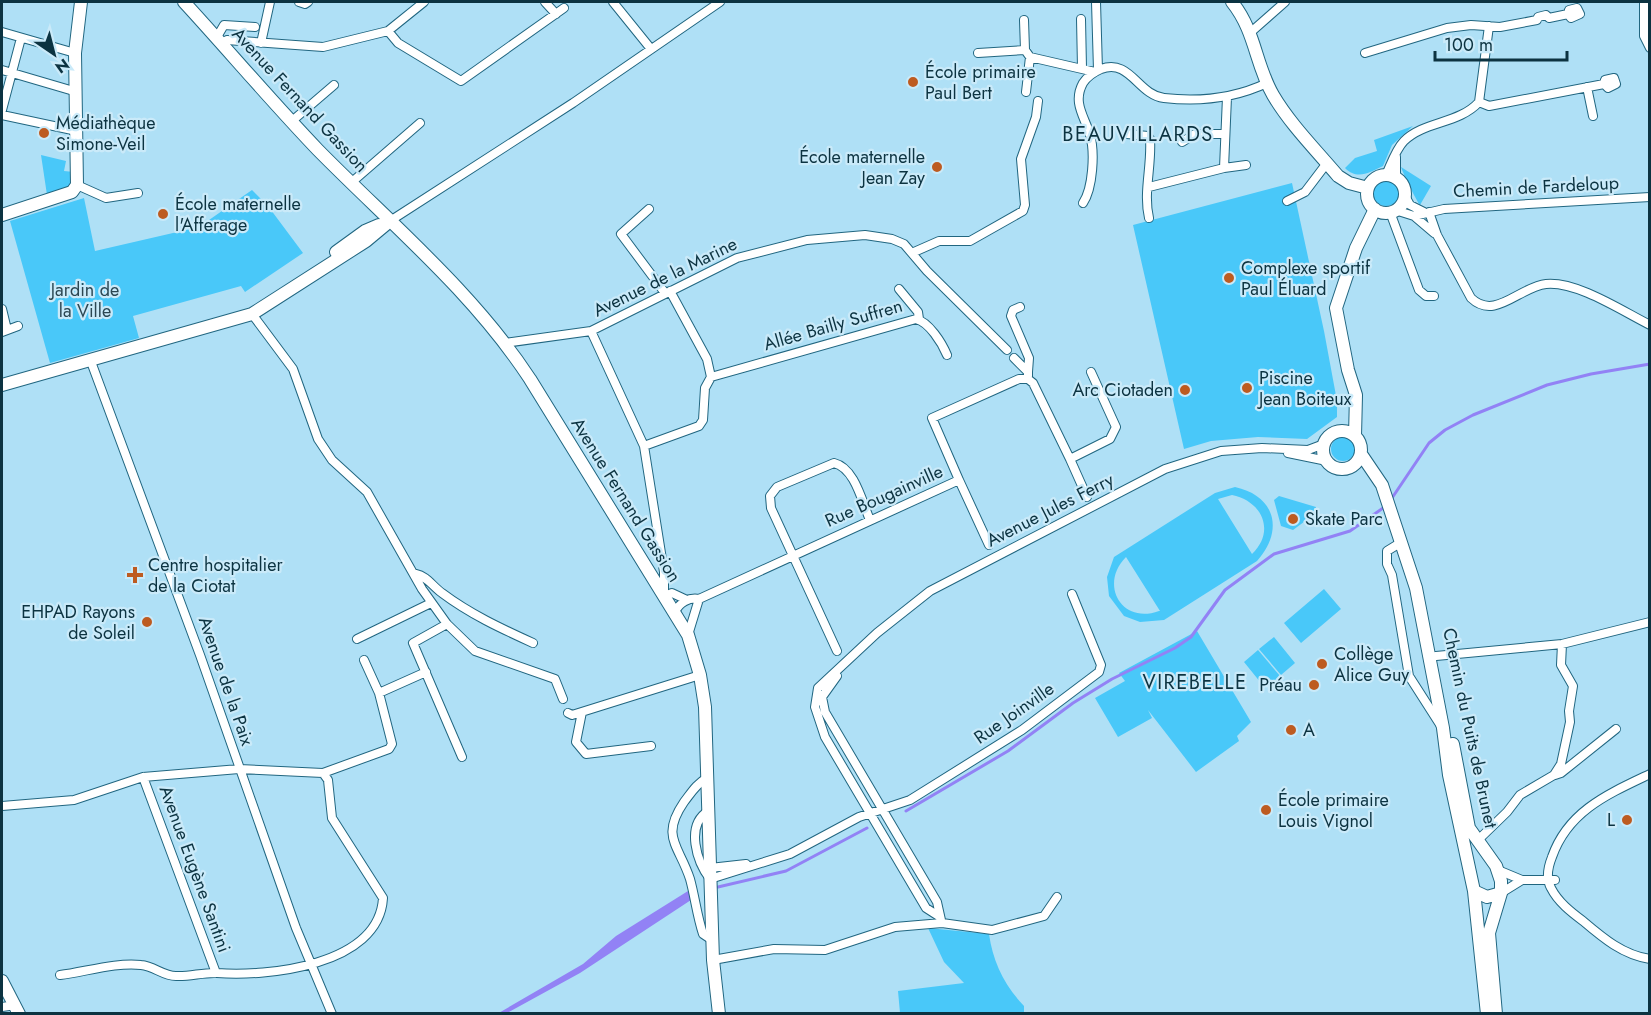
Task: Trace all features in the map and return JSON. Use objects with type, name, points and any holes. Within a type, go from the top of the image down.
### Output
[{"type":"street","name":"Avenue Fernand Gassion","points":[[185,2],[292,121],[388,222],[406,234],[477,309],[505,343],[531,379],[688,635],[700,675],[706,723],[712,940],[719,1014]]},
{"type":"street","points":[[261,43],[270,2]]},
{"type":"street","points":[[299,2],[305,4],[308,2]]},
{"type":"street","points":[[255,27],[224,25],[220,40],[323,47],[388,31],[424,2]]},
{"type":"street","points":[[545,2],[556,14]]},
{"type":"street","points":[[613,2],[651,49]]},
{"type":"street","points":[[2,385],[252,314],[369,238],[388,222],[530,132],[720,2]]},
{"type":"street","points":[[1083,203],[1088,193],[1092,149],[1089,133],[1079,107],[1079,98],[1084,82],[1096,71],[1096,2]]},
{"type":"street","points":[[1232,2],[1244,17],[1267,83],[1283,110],[1343,180],[1368,188]]},
{"type":"street","points":[[1251,32],[1285,2]]},
{"type":"street","points":[[1644,2],[1644,36],[1650,48]]},
{"type":"street","points":[[2,215],[72,192],[78,182],[75,53],[77,3]]},
{"type":"street","points":[[388,31],[398,43],[461,81],[564,8]]},
{"type":"street","points":[[1365,53],[1447,28],[1537,20],[1541,23],[1548,22],[1550,18],[1568,14]]},
{"type":"street","points":[[1024,20],[1027,54],[1026,93]]},
{"type":"street","points":[[1081,20],[1082,68]]},
{"type":"street","points":[[1391,176],[1400,146],[1411,135],[1463,115],[1479,102],[1489,26]]},
{"type":"street","points":[[2,32],[75,53]]},
{"type":"street","points":[[2,110],[21,38]]},
{"type":"street","points":[[978,53],[1027,54],[1096,71],[1120,68],[1148,92],[1163,98],[1227,97],[1246,93],[1267,83]]},
{"type":"street","points":[[2,70],[76,92]]},
{"type":"street","points":[[1479,102],[1489,106],[1604,84]]},
{"type":"street","points":[[292,121],[334,85]]},
{"type":"street","points":[[1587,87],[1593,117]]},
{"type":"street","points":[[1224,168],[1227,97]]},
{"type":"street","points":[[914,252],[939,241],[970,241],[1023,210],[1021,159],[1036,117],[1038,101]]},
{"type":"street","points":[[2,115],[77,131]]},
{"type":"street","points":[[352,182],[420,123]]},
{"type":"street","points":[[1127,134],[1149,137],[1152,158],[1146,203],[1149,218]]},
{"type":"street","points":[[1182,142],[1195,134],[1226,134]]},
{"type":"street","points":[[1287,201],[1305,192],[1328,163]]},
{"type":"street","points":[[1149,187],[1224,168],[1246,165]]},
{"type":"street","points":[[1437,235],[1414,216],[1375,209],[1368,200],[1368,188],[1375,178],[1391,176],[1403,185],[1410,205],[1427,212],[1471,298],[1479,306],[1491,307],[1502,304],[1525,289],[1560,284],[1576,289],[1650,325]]},
{"type":"street","points":[[78,182],[105,198],[138,193]]},
{"type":"street","points":[[1393,211],[1405,196]]},
{"type":"street","name":"Chemin de Fardeloup","points":[[1414,216],[1427,212],[1650,197]]},
{"type":"street","points":[[644,446],[699,426],[703,420],[705,388],[711,377],[706,359],[668,292],[621,234],[649,209]]},
{"type":"street","points":[[1349,433],[1357,405],[1336,318],[1337,302],[1356,249],[1375,209]]},
{"type":"street","points":[[1393,211],[1419,290],[1426,296],[1434,296]]},
{"type":"street","name":"Avenue de la Marine","points":[[505,343],[591,331],[737,258],[807,240],[844,235],[899,241],[914,252],[927,271],[1007,350]]},
{"type":"street","points":[[899,289],[918,312],[919,319]]},
{"type":"street","points":[[1020,307],[1013,310],[1011,316],[1029,358],[1028,375]]},
{"type":"street","points":[[2,309],[4,331],[18,326]]},
{"type":"street","points":[[252,314],[293,369],[318,439],[332,460],[367,492],[431,603],[447,624],[475,651],[555,679],[563,699]]},
{"type":"street","name":"Allée Bailly Suffren","points":[[711,377],[919,319],[939,340],[947,355]]},
{"type":"street","points":[[591,331],[644,446],[666,583],[664,596]]},
{"type":"street","points":[[1014,358],[1036,388],[1087,496]]},
{"type":"street","name":"Avenue de la Paix","points":[[90,359],[200,655],[249,800],[255,808],[309,964],[332,1014]]},
{"type":"street","points":[[1070,459],[1110,439],[1116,427],[1091,372]]},
{"type":"street","name":"Rue Bougainville","points":[[675,612],[682,612],[792,556],[959,480],[932,418],[1028,375]]},
{"type":"street","points":[[1349,433],[1330,436],[1324,444],[1323,453],[1327,461],[1339,469],[1354,465],[1373,470]]},
{"type":"street","points":[[1349,433],[1360,444],[1361,454],[1354,465]]},
{"type":"street","name":"Avenue Jules Ferry","points":[[941,920],[926,908],[830,746],[819,722],[814,700],[818,688],[901,612],[930,591],[1165,469],[1221,451],[1262,448],[1315,450],[1324,444]]},
{"type":"street","name":"Avenue Jules Ferry","points":[[1282,450],[1327,461]]},
{"type":"street","name":"Chemin du Puits de Brunet","points":[[1361,454],[1382,485],[1419,580],[1469,828],[1495,866],[1502,893],[1489,933],[1496,1014]]},
{"type":"street","points":[[837,651],[771,508],[770,496],[777,488],[834,463],[845,467],[870,520]]},
{"type":"street","points":[[959,480],[990,546]]},
{"type":"street","name":"Chemin du Puits de Brunet","points":[[1393,514],[1400,543],[1416,588],[1443,728],[1449,775],[1474,891],[1487,1014]]},
{"type":"street","points":[[1400,543],[1387,551],[1387,564],[1392,576],[1409,676],[1423,702],[1443,728]]},
{"type":"street","points":[[416,574],[423,576],[438,591],[469,612],[532,643]]},
{"type":"street","name":"Rue Bougainville","points":[[664,596],[672,593],[698,602]]},
{"type":"street","name":"Rue Joinville","points":[[710,873],[765,862],[790,854],[869,814],[910,800],[1005,742],[1099,672],[1101,665],[1072,594]]},
{"type":"street","points":[[675,612],[678,605],[687,600]]},
{"type":"street","points":[[688,635],[698,602]]},
{"type":"street","points":[[357,639],[431,603]]},
{"type":"street","points":[[1436,656],[1562,644],[1650,622]]},
{"type":"street","points":[[447,624],[413,643],[462,757]]},
{"type":"street","points":[[1554,775],[1561,764],[1573,686],[1561,665],[1562,644]]},
{"type":"street","name":"Avenue Jules Ferry","points":[[855,654],[825,690],[822,703],[843,746],[937,902],[941,920]]},
{"type":"street","points":[[2,806],[74,800],[143,777],[239,770],[323,772],[392,747],[379,693],[364,660]]},
{"type":"street","points":[[379,693],[426,672]]},
{"type":"street","points":[[568,713],[582,712],[700,675]]},
{"type":"street","points":[[582,712],[576,742],[586,754],[651,746]]},
{"type":"street","points":[[1476,841],[1508,812],[1520,795],[1561,773],[1616,729]]},
{"type":"street","points":[[60,975],[141,965],[175,976],[216,973],[224,976],[251,976],[326,960],[365,939],[382,903],[381,894],[332,818],[328,780],[323,772]]},
{"type":"street","points":[[1650,774],[1604,796],[1573,819],[1557,843],[1549,863],[1552,880],[1560,901],[1595,931],[1625,952],[1650,959]]},
{"type":"street","name":"Avenue Eugène Santini","points":[[143,777],[216,973]]},
{"type":"street","points":[[707,778],[691,793],[676,814],[672,823],[672,836],[688,874],[703,934],[712,940]]},
{"type":"street","points":[[1470,875],[1482,861],[1522,880],[1552,880]]},
{"type":"street","points":[[1474,891],[1487,897],[1502,893],[1522,880]]},
{"type":"street","points":[[713,960],[774,949],[816,951],[895,927],[941,920],[992,930],[1044,916],[1057,897]]},
{"type":"street","points":[[2,981],[18,1010]]},
{"type":"street","points":[[2,1007],[18,1010]]},
{"type":"green space","points":[[1413,126],[1392,145],[1383,166],[1368,173],[1359,174],[1354,174],[1345,168],[1355,158],[1377,151],[1374,140]]},
{"type":"green space","points":[[41,155],[66,161],[64,171],[74,172],[74,178],[69,186],[47,195]]},
{"type":"green space","points":[[1401,167],[1431,186],[1420,205],[1410,186]]},
{"type":"green space","points":[[1386,180],[1395,184],[1399,193],[1395,202],[1386,206],[1377,202],[1373,193],[1377,184]]},
{"type":"green space","name":"Complexe sportif Paul Éluard","points":[[1292,183],[1324,331],[1337,401],[1337,417],[1307,439],[1258,437],[1211,441],[1184,449],[1133,225]]},
{"type":"green space","name":"Jardin de la Ville","points":[[252,190],[268,206],[303,253],[245,292],[241,286],[133,316],[139,338],[50,363],[10,221],[84,198],[95,251],[199,227]]},
{"type":"green space","points":[[1343,437],[1351,441],[1355,449],[1351,457],[1343,461],[1335,457],[1331,449],[1335,441]]},
{"type":"green space","points":[[1235,487],[1260,498],[1267,506],[1272,516],[1271,538],[1257,561],[1164,620],[1140,622],[1124,616],[1109,596],[1107,577],[1114,557],[1215,493]],"holes":[[[1232,495],[1251,504],[1262,518],[1263,536],[1252,554],[1218,499]],[[1126,557],[1160,611],[1146,614],[1134,612],[1118,599],[1114,579]]]},
{"type":"green space","name":"Skate Parc","points":[[1279,496],[1316,507],[1316,513],[1293,530],[1281,526],[1274,500]]},
{"type":"green space","points":[[1324,589],[1341,609],[1301,643],[1284,623]]},
{"type":"green space","points":[[1197,631],[1251,722],[1237,736],[1239,741],[1196,772],[1148,710],[1152,718],[1118,737],[1095,698],[1125,681],[1119,673]]},
{"type":"green space","points":[[1274,637],[1295,663],[1281,675],[1259,649]]},
{"type":"green space","points":[[1258,650],[1280,676],[1265,688],[1244,662]]},
{"type":"green space","points":[[928,928],[989,934],[993,954],[1001,973],[1024,1006],[1024,1013],[900,1013],[898,991],[964,983],[944,962]]},
{"type":"shaded area","points":[[688,891],[691,900],[580,973],[507,1013],[497,1014],[583,964],[616,936]]},
{"type":"waterway","points":[[1390,501],[1429,443],[1445,430],[1473,415],[1547,385],[1591,374],[1650,364]]},
{"type":"waterway","points":[[906,811],[1008,751],[1073,703],[1112,679],[1175,648],[1191,637],[1225,590],[1274,554],[1350,531],[1386,506]]},
{"type":"waterway","points":[[718,887],[786,871],[867,828]]},
{"type":"place","name":"École primaire Paul Bert","points":[[913,82]]},
{"type":"place","name":"Médiathèque Simone-Veil","points":[[44,133]]},
{"type":"place","name":"École maternelle Jean Zay","points":[[937,167]]},
{"type":"place","name":"École maternelle l'Afferage","points":[[163,214]]},
{"type":"place","name":"Complexe sportif Paul Éluard","points":[[1229,278]]},
{"type":"place","name":"Piscine Jean Boiteux","points":[[1247,388]]},
{"type":"place","name":"Arc Ciotaden","points":[[1185,390]]},
{"type":"place","name":"Skate Parc","points":[[1293,519]]},
{"type":"place","name":"Centre hospitalier de la Ciotat","points":[[135,575]]},
{"type":"place","name":"EHPAD Rayons de Soleil","points":[[147,622]]},
{"type":"place","name":"Collège Alice Guy","points":[[1322,664]]},
{"type":"place","name":"Préau","points":[[1314,685]]},
{"type":"place","name":"A","points":[[1291,730]]},
{"type":"place","name":"École primaire Louis Vignol","points":[[1266,810]]},
{"type":"place","name":"L","points":[[1627,820]]},
{"type":"district","name":"BEAUVILLARDS","points":[[1138,134]]},
{"type":"district","name":"VIREBELLE","points":[[1195,682]]}]
